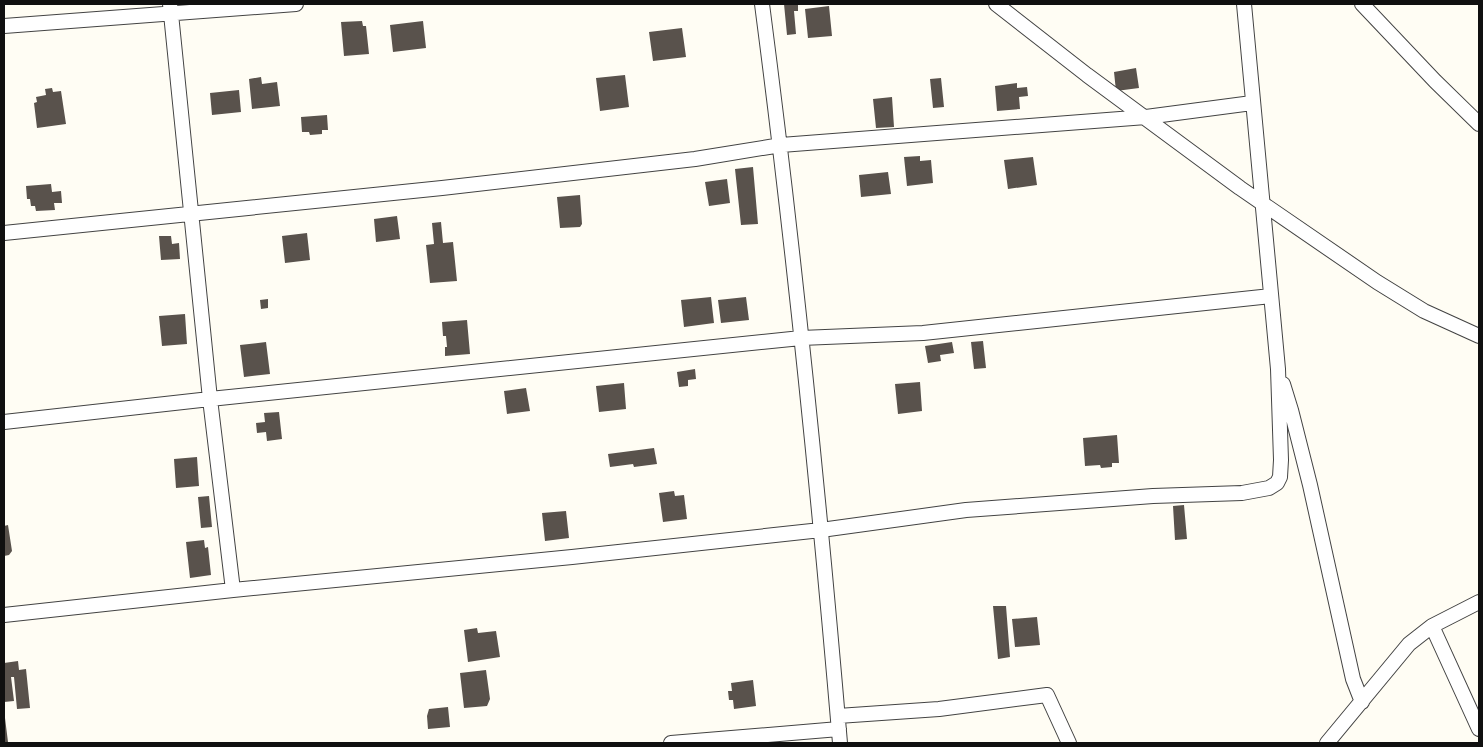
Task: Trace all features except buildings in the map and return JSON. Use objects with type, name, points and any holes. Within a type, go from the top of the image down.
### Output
[{"type":"street","points":[[4,26],[171,8],[296,4]]},
{"type":"street","points":[[762,4],[781,145],[821,530],[840,743]]},
{"type":"street","points":[[996,4],[1087,75],[1240,188],[1377,282],[1424,311],[1479,336]]},
{"type":"street","points":[[4,615],[821,530],[966,510],[1153,496],[1242,493],[1269,488],[1277,483],[1280,476],[1278,369],[1244,4]]},
{"type":"street","points":[[1362,4],[1479,124]]},
{"type":"street","points":[[171,8],[210,399],[233,590]]},
{"type":"street","points":[[4,233],[442,188],[695,159],[781,145],[1146,117],[1252,103]]},
{"type":"street","points":[[4,422],[801,338],[923,333],[1271,296]]},
{"type":"street","points":[[1278,369],[1294,419],[1353,679],[1362,702]]},
{"type":"street","points":[[1327,743],[1409,644],[1432,626],[1479,602]]},
{"type":"street","points":[[1432,626],[1479,729]]},
{"type":"street","points":[[671,743],[1047,696],[1068,743]]}]
